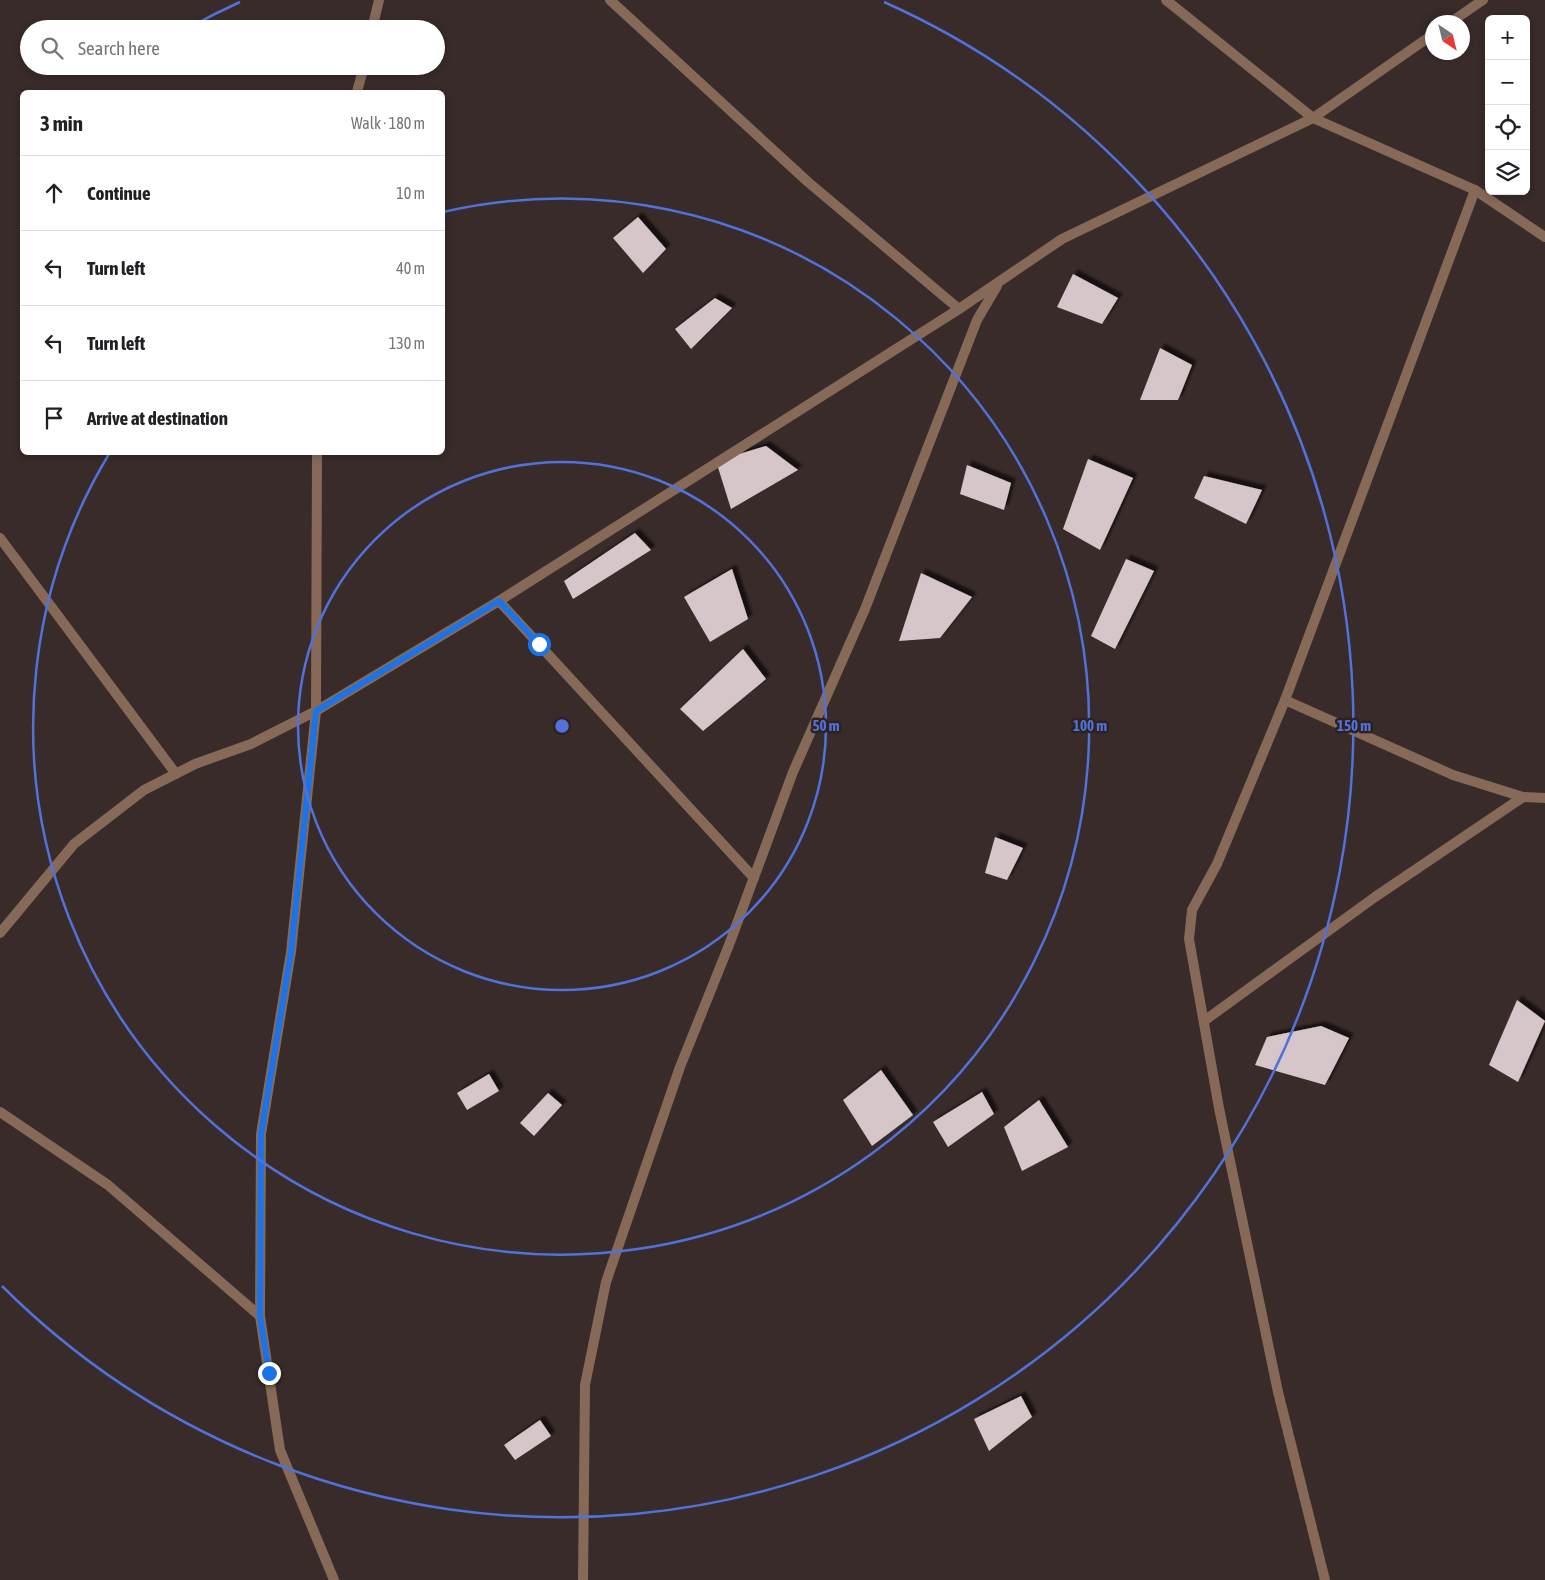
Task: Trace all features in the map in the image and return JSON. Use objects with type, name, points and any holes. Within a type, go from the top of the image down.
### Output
[{"type":"street","points":[[374,20],[379,0]]},
{"type":"street","points":[[610,0],[808,182],[959,309]]},
{"type":"street","points":[[1166,0],[1313,118],[1475,190],[1545,237]]},
{"type":"street","points":[[1462,15],[1484,0]]},
{"type":"street","points":[[0,933],[74,844],[144,790],[195,764],[251,744],[316,711],[499,601],[959,309],[1062,239],[1313,118],[1425,40]]},
{"type":"street","points":[[358,90],[362,75]]},
{"type":"street","points":[[1325,1580],[1278,1392],[1204,1021],[1189,939],[1192,910],[1217,864],[1285,700],[1475,190]]},
{"type":"street","points":[[583,1580],[585,1385],[606,1282],[680,1067],[729,945],[793,772],[865,609],[977,320],[999,282]]},
{"type":"street","points":[[317,455],[316,711],[291,952],[261,1134],[260,1316],[280,1450],[334,1580]]},
{"type":"street","points":[[0,538],[176,774]]},
{"type":"street","points":[[499,601],[754,878]]},
{"type":"street","points":[[1285,700],[1453,775],[1523,797],[1545,798]]},
{"type":"street","points":[[1204,1021],[1374,897],[1523,797]]},
{"type":"street","points":[[0,1112],[108,1185],[260,1316]]},
{"type":"building","points":[[638,217],[666,249],[643,273],[613,238]]},
{"type":"building","points":[[1073,274],[1118,298],[1102,324],[1057,307]]},
{"type":"building","points":[[715,298],[732,308],[691,349],[675,329]]},
{"type":"building","points":[[1160,348],[1192,365],[1178,400],[1140,400]]},
{"type":"building","points":[[766,446],[798,470],[731,509],[716,461]]},
{"type":"building","points":[[1088,459],[1133,478],[1100,550],[1063,529]]},
{"type":"building","points":[[967,465],[1011,483],[1004,510],[960,494]]},
{"type":"building","points":[[1204,476],[1262,490],[1246,524],[1194,498]]},
{"type":"building","points":[[635,533],[651,550],[573,599],[564,581]]},
{"type":"building","points":[[1126,559],[1154,571],[1115,649],[1091,636]]},
{"type":"building","points":[[732,569],[748,619],[710,642],[684,597]]},
{"type":"building","points":[[921,573],[972,597],[940,638],[899,641]]},
{"type":"building","points":[[743,649],[766,679],[703,731],[680,709]]},
{"type":"building","points":[[995,837],[1023,848],[1007,880],[985,873]]},
{"type":"building","points":[[1517,1000],[1545,1021],[1518,1082],[1489,1065]]},
{"type":"building","points":[[1321,1026],[1349,1038],[1325,1085],[1255,1065],[1267,1037]]},
{"type":"building","points":[[881,1070],[913,1115],[872,1146],[843,1100]]},
{"type":"building","points":[[489,1074],[499,1091],[467,1110],[457,1093]]},
{"type":"building","points":[[982,1092],[994,1114],[948,1147],[933,1122]]},
{"type":"building","points":[[548,1093],[562,1105],[534,1136],[520,1123]]},
{"type":"building","points":[[1039,1100],[1068,1147],[1022,1171],[1004,1127]]},
{"type":"building","points":[[1021,1396],[1032,1417],[989,1451],[974,1419]]},
{"type":"building","points":[[540,1420],[551,1436],[515,1460],[504,1445]]},
{"type":"route","points":[[269,1373],[260,1316],[261,1134],[291,952],[316,711],[499,601],[539,644]]}]
